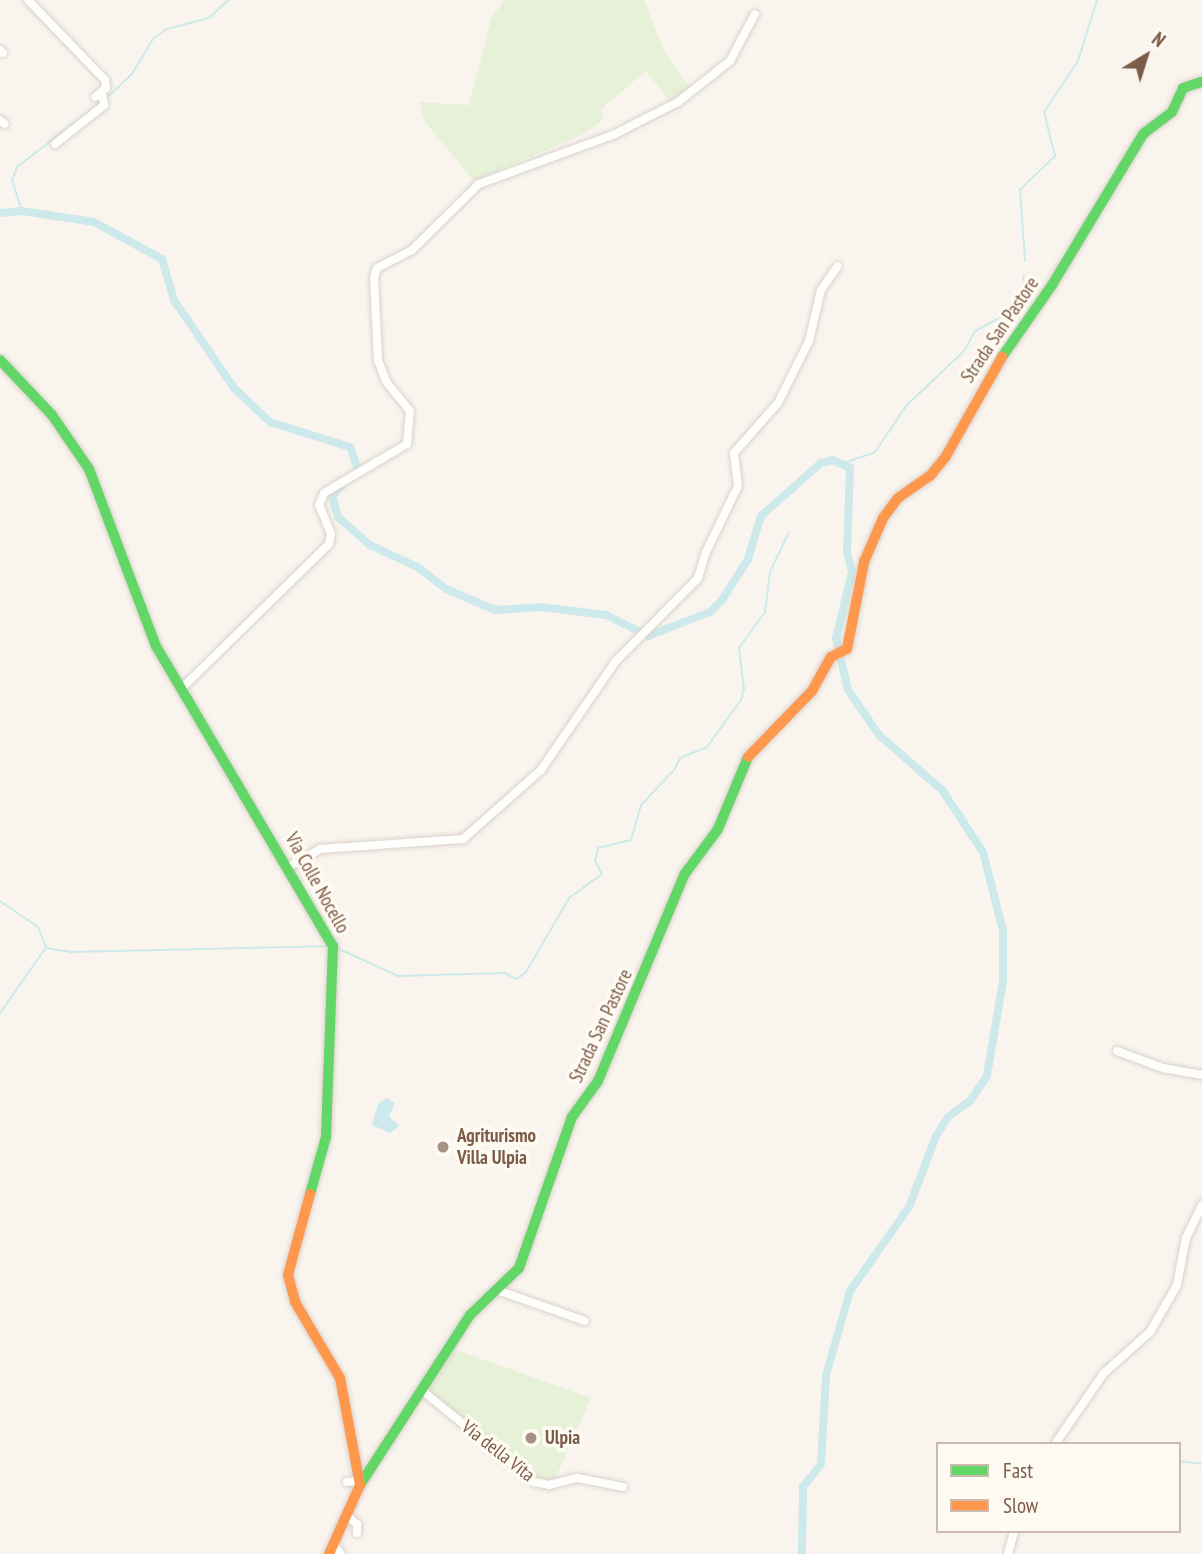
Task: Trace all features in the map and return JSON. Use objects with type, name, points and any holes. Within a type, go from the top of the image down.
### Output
[{"type":"street","points":[[31,1],[103,77],[106,86],[98,94],[104,105],[55,144]]},
{"type":"street","points":[[319,505],[324,493],[340,480],[394,455],[409,439],[409,409],[378,363],[374,278],[377,268],[412,250],[480,184],[613,135],[678,102],[730,61],[755,14]]},
{"type":"street","name":"Strada San Pastore","points":[[360,1483],[424,1392],[470,1315],[500,1291],[521,1264],[572,1117],[598,1081],[686,870],[718,829],[734,780],[749,754],[812,691],[834,655],[846,651],[864,562],[883,518],[898,498],[930,476],[946,456],[983,383],[1052,285],[1138,141],[1150,126],[1172,112],[1183,88],[1202,82]]},
{"type":"street","points":[[288,867],[320,849],[452,842],[474,834],[499,803],[547,763],[616,662],[698,578],[707,549],[737,488],[732,463],[735,451],[778,403],[808,341],[821,290],[838,266]]},
{"type":"street","name":"Via Colle Nocello","points":[[0,360],[52,415],[89,470],[150,634],[329,937],[335,959],[326,1137],[289,1262],[288,1281],[295,1302],[343,1386],[360,1483]]},
{"type":"street","points":[[181,690],[329,544],[331,534],[313,491]]},
{"type":"street","points":[[1117,1051],[1163,1068],[1202,1075]]},
{"type":"street","points":[[1056,1442],[1104,1373],[1150,1332],[1177,1285],[1186,1238],[1202,1205]]},
{"type":"street","points":[[500,1291],[585,1321]]},
{"type":"street","name":"Via della Vita","points":[[424,1392],[534,1482],[549,1485],[578,1478],[623,1487]]},
{"type":"street","points":[[335,1551],[360,1483],[347,1482]]},
{"type":"street","points":[[347,1516],[357,1524],[357,1533]]},
{"type":"street","points":[[1008,1554],[1013,1533]]},
{"type":"green space","points":[[504,0],[644,0],[664,51],[691,89],[673,105],[646,71],[600,110],[605,118],[586,133],[474,181],[425,122],[419,102],[469,105],[491,19]]},
{"type":"green space","name":"Ulpia","points":[[454,1349],[591,1398],[550,1490],[428,1390]]},
{"type":"water","points":[[387,1098],[395,1103],[389,1116],[399,1126],[390,1133],[372,1125],[378,1104]]},
{"type":"waterway","points":[[109,96],[132,74],[153,39],[167,29],[209,18],[228,0]]},
{"type":"waterway","points":[[1025,261],[1020,190],[1055,156],[1044,112],[1078,61],[1097,0]]},
{"type":"waterway","points":[[22,211],[12,181],[17,167],[100,103]]},
{"type":"waterway","points":[[0,213],[22,211],[94,222],[162,259],[174,300],[234,388],[270,422],[350,447],[359,472],[355,474]]},
{"type":"waterway","points":[[841,464],[875,452],[906,406],[964,351],[975,331],[1020,307],[1024,275]]},
{"type":"waterway","points":[[345,482],[332,496],[338,517],[370,545],[419,568],[446,589],[495,610],[542,607],[606,615],[648,636],[710,612],[722,600],[748,559],[761,516],[821,463],[833,460],[850,468],[847,552],[852,572],[836,638],[848,690],[879,735],[942,790],[983,852],[1003,931],[1003,981],[987,1076],[970,1101],[948,1117],[936,1136],[909,1207],[850,1291],[826,1375],[821,1464],[803,1487],[802,1554]]},
{"type":"waterway","points":[[337,948],[398,976],[505,973],[517,979],[526,972],[569,898],[602,874],[595,861],[598,848],[631,840],[641,805],[674,770],[680,758],[707,747],[741,700],[744,689],[739,648],[765,612],[770,572],[789,532]]},
{"type":"waterway","points":[[0,901],[38,927],[46,947]]},
{"type":"waterway","points":[[46,948],[71,952],[328,946]]},
{"type":"waterway","points":[[0,1013],[45,949]]},
{"type":"waterway","points":[[1181,1461],[1202,1464]]},
{"type":"traffic: fast","points":[[1002,357],[1052,285],[1143,134],[1172,112],[1183,88],[1202,82]]},
{"type":"traffic: fast","points":[[0,360],[52,415],[89,469],[156,646],[333,946],[326,1137],[310,1194]]},
{"type":"traffic: fast","points":[[360,1485],[470,1315],[519,1268],[572,1117],[598,1081],[684,875],[718,829],[748,757]]},
{"type":"traffic: slow","points":[[748,757],[812,691],[831,657],[847,649],[864,562],[883,518],[898,498],[930,476],[946,456],[1002,357]]},
{"type":"traffic: slow","points":[[310,1194],[288,1275],[295,1302],[340,1378],[360,1485],[329,1554]]},
{"type":"place","name":"Agriturismo Villa Ulpia","points":[[443,1147]]},
{"type":"place","name":"Ulpia","points":[[531,1438]]}]
